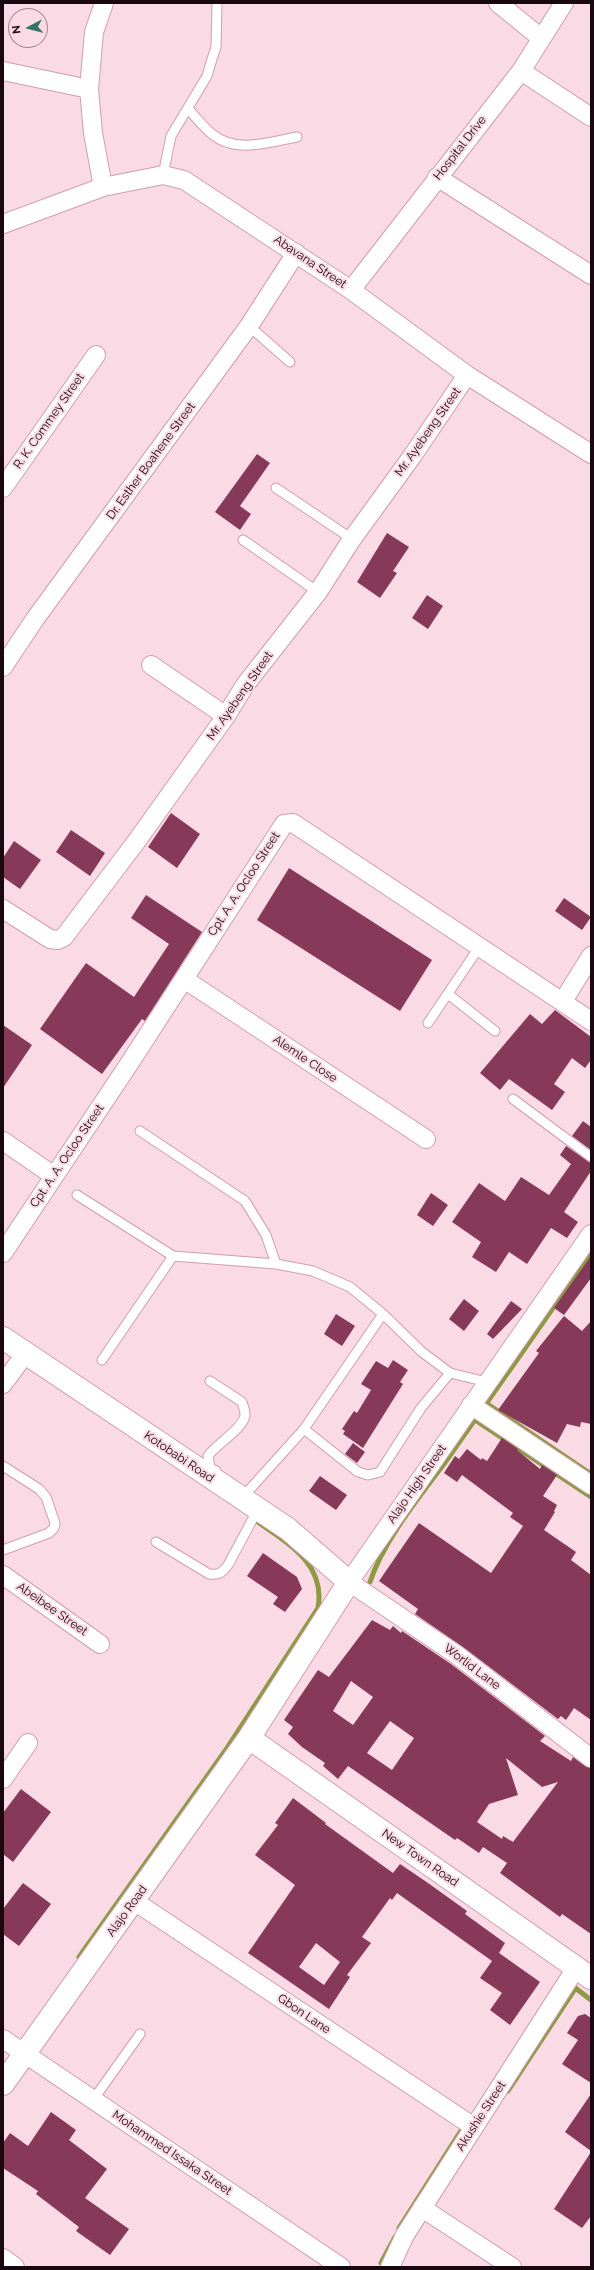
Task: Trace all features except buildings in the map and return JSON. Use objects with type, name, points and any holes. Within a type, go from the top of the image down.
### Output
[{"type":"street","points":[[103,187],[93,134],[89,89],[94,32],[104,3]]},
{"type":"street","points":[[498,3],[541,38]]},
{"type":"street","name":"Hospital Drive","points":[[351,290],[437,177],[521,71],[564,3]]},
{"type":"street","points":[[3,71],[89,89]]},
{"type":"street","points":[[521,71],[591,117]]},
{"type":"street","name":"Abavana Street","points":[[3,224],[103,187],[163,175],[184,180],[296,252],[467,374],[591,454]]},
{"type":"street","points":[[437,177],[591,275]]},
{"type":"street","name":"Dr. Esther Boahene Street","points":[[3,667],[35,619],[249,326],[296,252]]},
{"type":"street","name":"R. K. Commey Street","points":[[3,488],[96,355]]},
{"type":"street","name":"Mr. Ayebeng Street","points":[[3,909],[50,939],[58,940],[64,937],[136,842],[226,716],[245,685],[318,592],[352,539],[413,455],[467,374]]},
{"type":"street","points":[[150,665],[226,716]]},
{"type":"street","name":"Cpt. A. A. Ocloo Street","points":[[3,1253],[184,979],[280,828],[289,822],[293,823],[480,946],[591,1021]]},
{"type":"street","points":[[563,1001],[591,956]]},
{"type":"street","name":"Alemle Close","points":[[184,979],[426,1140]]},
{"type":"street","points":[[3,1140],[54,1176]]},
{"type":"street","name":"Alajo High Street","points":[[249,1738],[349,1582],[591,1234]]},
{"type":"street","name":"Kotobabi Road","points":[[3,1338],[249,1500],[288,1529],[349,1582]]},
{"type":"street","points":[[3,1384],[26,1353]]},
{"type":"street","points":[[471,1405],[591,1486]]},
{"type":"street","name":"Abeibee Street","points":[[3,1575],[100,1644]]},
{"type":"street","name":"Worlid Lane","points":[[349,1582],[456,1655],[591,1758]]},
{"type":"street","name":"Alajo Road","points":[[3,2084],[249,1738]]},
{"type":"street","name":"New Town Road","points":[[249,1738],[584,1973]]},
{"type":"street","points":[[3,1778],[28,1743]]},
{"type":"street","name":"Gbon Lane","points":[[134,1901],[474,2127]]},
{"type":"street","name":"Akushie Street","points":[[390,2267],[405,2235],[474,2127],[584,1973]]},
{"type":"street","name":"Mohammed Issaka Street","points":[[3,2039],[24,2055],[341,2267]]},
{"type":"street","points":[[422,2208],[512,2267]]},
{"type":"street","points":[[3,2258],[15,2267]]},
{"type":"lane","points":[[163,175],[171,136],[207,76],[216,47],[217,3]]},
{"type":"lane","points":[[188,109],[212,134],[222,140],[242,145],[257,145],[297,137]]},
{"type":"lane","points":[[249,326],[290,362]]},
{"type":"lane","points":[[276,488],[352,539]]},
{"type":"lane","points":[[243,540],[318,592]]},
{"type":"lane","points":[[428,1023],[480,946]]},
{"type":"lane","points":[[448,994],[495,1031]]},
{"type":"lane","points":[[513,1099],[591,1157]]},
{"type":"lane","points":[[140,1131],[245,1201],[266,1235],[276,1264]]},
{"type":"lane","points":[[77,1195],[173,1256],[276,1264],[313,1271],[350,1287],[382,1314],[422,1352],[450,1373],[487,1382]]},
{"type":"lane","points":[[102,1360],[173,1256]]},
{"type":"lane","points":[[156,1542],[209,1574],[216,1575],[222,1573],[228,1565],[249,1500],[304,1430],[382,1314]]},
{"type":"lane","points":[[304,1430],[358,1472],[368,1475],[380,1472],[421,1408],[450,1373]]},
{"type":"lane","points":[[210,1381],[242,1402],[246,1415],[243,1424],[214,1447],[208,1456],[210,1468],[249,1500]]},
{"type":"lane","points":[[3,1466],[43,1492],[54,1522],[54,1528],[49,1533],[3,1550]]},
{"type":"lane","points":[[93,2100],[140,2034]]},
{"type":"waterway","points":[[370,1582],[376,1566],[394,1533],[449,1457],[591,1252]]},
{"type":"waterway","points":[[486,1403],[591,1474]]},
{"type":"waterway","points":[[475,1420],[591,1497]]},
{"type":"waterway","points":[[79,1957],[225,1751],[318,1608],[319,1592],[316,1578],[310,1566],[291,1546],[255,1520]]},
{"type":"waterway","points":[[574,1987],[591,2000]]},
{"type":"waterway","points":[[508,2091],[575,1989]]},
{"type":"waterway","points":[[399,2228],[462,2129]]},
{"type":"waterway","points":[[381,2263],[395,2237]]}]
